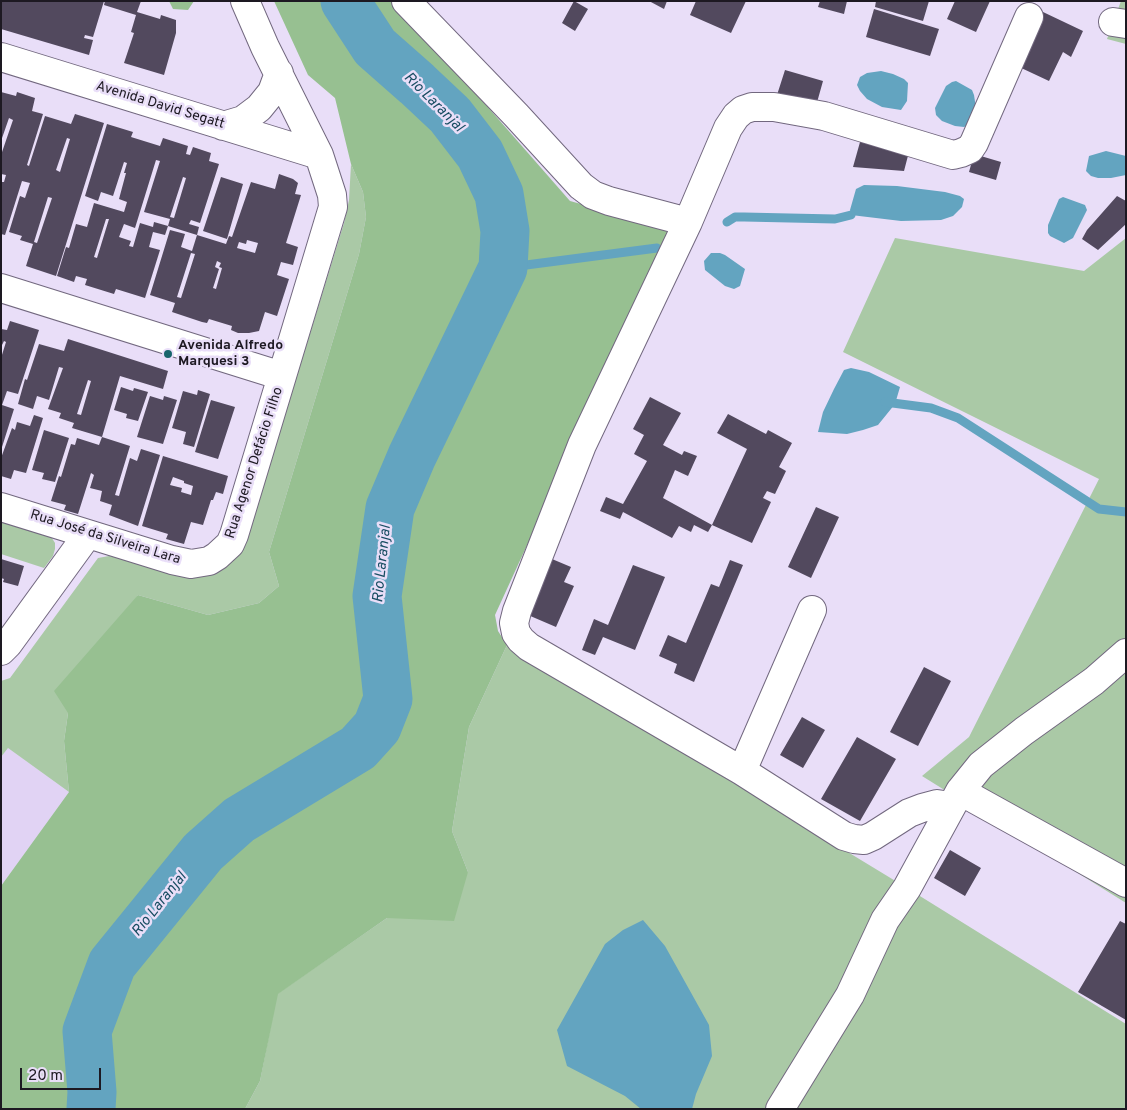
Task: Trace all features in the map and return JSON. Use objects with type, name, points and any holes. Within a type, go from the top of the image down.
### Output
[{"type":"street","name":"Rua Agenor Defácio Filho","points":[[209,561],[224,550],[234,535],[333,207],[332,195],[319,155],[245,1]]},
{"type":"street","points":[[406,1],[516,115],[581,186],[593,195],[609,201],[688,222]]},
{"type":"street","points":[[1029,17],[974,143],[970,149],[953,155],[824,116],[764,106],[752,107],[736,116],[728,128],[688,222],[582,445],[514,623],[516,633],[530,647],[742,771],[844,836],[864,840],[909,813],[956,798],[1126,883]]},
{"type":"street","name":"Avenida David Segatt","points":[[1,57],[319,155]]},
{"type":"street","points":[[223,126],[243,120],[259,108],[272,92],[279,74]]},
{"type":"street","points":[[1,288],[282,376]]},
{"type":"street","name":"Rua José da Silveira Lara","points":[[1,507],[172,560],[191,564],[209,561]]},
{"type":"street","points":[[1,651],[88,534]]},
{"type":"street","points":[[742,771],[812,610]]},
{"type":"street","points":[[780,1109],[850,996],[886,920],[908,888],[956,798],[981,765],[1094,680],[1126,653]]},
{"type":"shaded area","points":[[8,748],[69,792],[1,886],[1,757]]},
{"type":"green space","points":[[169,1],[194,1],[188,10],[173,9]]},
{"type":"green space","points":[[274,1],[391,1],[570,201],[672,229],[495,615],[498,631],[507,645],[469,727],[452,831],[468,872],[454,921],[387,918],[278,994],[260,1081],[245,1109],[1,1109],[1,886],[69,792],[64,741],[68,713],[54,691],[138,595],[208,615],[259,603],[279,586],[269,552],[359,254],[366,217],[363,192],[351,164],[335,98],[308,75]]},
{"type":"green space","points":[[1121,1],[1126,1],[1126,44],[1107,39]]},
{"type":"green space","points":[[351,164],[363,192],[366,217],[359,254],[269,552],[279,586],[259,603],[208,615],[138,595],[68,713],[64,741],[69,792],[8,748],[1,757],[1,681],[10,678],[98,558],[119,557],[170,572],[246,541],[344,223],[349,200]]},
{"type":"green space","points":[[895,238],[1084,271],[1126,238],[1126,903],[922,776],[969,737],[1099,479],[843,352]]},
{"type":"green space","points":[[1,519],[50,535],[55,543],[55,549],[53,556],[44,568],[1,554]]},
{"type":"green space","points":[[507,645],[907,888],[1126,1024],[1126,1109],[245,1109],[260,1081],[277,994],[387,918],[468,872],[452,831],[469,727]]},
{"type":"water","points":[[881,71],[893,74],[908,83],[907,101],[901,110],[882,107],[867,99],[860,91],[857,85],[860,77],[867,73]]},
{"type":"water","points":[[956,81],[972,90],[974,95],[976,108],[972,123],[964,127],[942,121],[936,115],[935,108],[946,86]]},
{"type":"water","points":[[1106,151],[1126,156],[1126,175],[1098,178],[1091,176],[1086,171],[1089,156]]},
{"type":"water","points":[[864,185],[897,186],[945,192],[964,199],[962,207],[953,216],[941,220],[901,221],[851,215],[850,210],[856,189]]},
{"type":"water","points":[[1063,197],[1085,205],[1087,210],[1073,238],[1064,243],[1048,233],[1048,225],[1059,199]]},
{"type":"water","points":[[711,253],[725,255],[745,269],[740,286],[734,289],[725,286],[705,270],[704,261]]},
{"type":"water","points":[[851,368],[869,372],[900,387],[895,404],[878,425],[847,434],[818,432],[823,412],[834,389],[844,370]]},
{"type":"water","points":[[643,920],[665,946],[709,1025],[712,1056],[696,1094],[692,1109],[641,1109],[625,1096],[567,1066],[557,1030],[605,944],[623,930]]},
{"type":"building","points":[[1,1],[104,1],[93,37],[85,35],[84,38],[93,40],[89,55],[1,29]]},
{"type":"building","points":[[105,1],[141,1],[137,12],[160,19],[161,15],[176,20],[176,33],[164,75],[124,63],[134,33],[131,32],[136,15],[104,5]]},
{"type":"building","points":[[574,1],[588,9],[575,31],[562,23]]},
{"type":"building","points":[[649,1],[667,1],[664,9]]},
{"type":"building","points":[[696,1],[746,1],[731,33],[690,15]]},
{"type":"building","points":[[820,1],[847,1],[844,14],[818,7]]},
{"type":"building","points":[[876,1],[929,1],[923,21],[875,7]]},
{"type":"building","points":[[955,1],[990,1],[976,32],[947,19]]},
{"type":"building","points":[[874,9],[939,29],[930,56],[866,37]]},
{"type":"building","points":[[1043,12],[1083,31],[1071,57],[1063,52],[1049,81],[1017,66]]},
{"type":"building","points":[[785,70],[823,81],[816,106],[777,95]]},
{"type":"building","points":[[1,92],[16,96],[17,92],[35,98],[32,111],[43,114],[27,165],[29,166],[45,116],[71,124],[75,114],[104,123],[56,276],[26,266],[33,244],[20,240],[22,236],[9,232],[20,196],[25,198],[30,183],[22,181],[5,235],[1,234],[1,182],[4,182],[6,175],[1,174],[1,155],[13,120],[9,118],[1,141]],"holes":[[[67,138],[70,139],[60,172],[56,170]],[[48,197],[52,198],[37,243],[34,242]]]},
{"type":"building","points":[[107,124],[133,132],[131,137],[160,146],[163,138],[188,146],[186,154],[190,155],[193,147],[211,153],[209,161],[219,164],[200,223],[191,220],[189,224],[199,227],[197,235],[168,226],[165,235],[153,232],[149,247],[160,250],[145,298],[116,289],[114,294],[85,285],[87,279],[76,276],[74,282],[57,276],[66,247],[69,248],[76,224],[87,227],[94,203],[124,212],[127,202],[119,199],[127,163],[124,162],[113,196],[101,192],[98,201],[85,196]],"holes":[[[156,160],[160,161],[144,212],[170,219],[168,226],[154,222],[153,227],[140,223],[133,247],[129,246],[131,241],[119,237],[124,224],[135,228]],[[183,177],[186,178],[174,218],[170,217]],[[106,219],[109,219],[97,258],[94,257]]]},
{"type":"building","points":[[862,135],[910,148],[904,171],[853,167]]},
{"type":"building","points":[[974,154],[1001,162],[996,180],[969,172]]},
{"type":"building","points":[[279,174],[298,183],[295,194],[301,195],[286,243],[298,247],[293,265],[281,262],[277,275],[289,279],[277,316],[265,312],[259,331],[238,333],[231,330],[232,326],[209,319],[207,323],[202,322],[172,312],[175,303],[150,295],[170,230],[185,234],[181,247],[192,251],[197,235],[226,244],[229,236],[232,237],[251,182],[275,189]],"holes":[[[247,240],[258,243],[255,253],[237,248],[239,242],[246,244]],[[191,253],[195,254],[181,298],[177,297]],[[217,261],[221,263],[219,267],[222,268],[216,289],[213,288],[219,269],[215,267]]]},
{"type":"building","points":[[221,177],[243,184],[227,239],[203,231]]},
{"type":"building","points":[[1117,196],[1126,201],[1126,224],[1098,250],[1082,239],[1087,230]]},
{"type":"building","points":[[10,321],[39,330],[18,394],[7,391],[2,405],[14,409],[2,447],[1,358],[6,342],[4,341],[1,347],[1,329],[7,330]]},
{"type":"building","points":[[68,339],[168,371],[163,389],[120,376],[102,437],[72,428],[74,423],[59,418],[61,413],[48,409],[63,368],[59,367],[49,400],[37,396],[33,409],[18,404],[25,379],[27,380],[39,344],[64,351]],"holes":[[[88,380],[91,381],[81,415],[77,414]]]},
{"type":"building","points":[[121,387],[133,391],[134,388],[148,392],[138,421],[126,418],[127,414],[114,410]]},
{"type":"building","points":[[198,390],[210,394],[194,447],[183,444],[186,432],[172,428],[183,391],[197,395]]},
{"type":"building","points":[[150,396],[163,400],[164,396],[177,400],[163,444],[137,437]]},
{"type":"building","points":[[650,397],[681,413],[663,445],[682,455],[684,451],[697,456],[688,476],[675,470],[663,498],[712,525],[708,532],[694,525],[691,532],[679,526],[672,538],[623,512],[620,519],[600,511],[606,497],[623,504],[647,461],[634,454],[644,435],[633,429]]},
{"type":"building","points":[[211,400],[235,407],[218,459],[195,452]]},
{"type":"building","points":[[728,414],[766,434],[768,430],[792,443],[779,467],[786,471],[775,494],[767,491],[763,498],[771,502],[752,543],[712,525],[747,449],[717,433]]},
{"type":"building","points":[[34,415],[43,418],[26,473],[14,470],[11,479],[1,476],[1,458],[12,428],[15,430],[17,422],[30,426]]},
{"type":"building","points":[[44,430],[69,438],[55,482],[42,479],[44,473],[32,470]]},
{"type":"building","points":[[102,437],[130,446],[115,495],[119,496],[130,458],[137,461],[141,449],[160,455],[138,526],[109,515],[112,505],[100,501],[102,491],[90,488],[94,475],[91,473],[78,514],[64,510],[66,505],[51,501],[71,444],[75,445],[77,438],[99,445]]},
{"type":"building","points":[[163,456],[228,476],[223,494],[216,492],[213,500],[211,500],[203,525],[191,522],[184,544],[166,539],[168,534],[142,526]],"holes":[[[173,477],[184,481],[184,483],[193,486],[191,495],[181,492],[182,488],[170,485]]]},
{"type":"building","points":[[816,507],[839,517],[811,578],[788,567]]},
{"type":"building","points":[[1,559],[24,566],[18,586],[3,582],[4,579],[1,578]]},
{"type":"building","points":[[552,559],[571,567],[564,582],[574,586],[556,627],[528,615]]},
{"type":"building","points":[[730,560],[743,565],[694,682],[674,673],[677,664],[659,656],[668,635],[686,643],[711,584],[719,587]]},
{"type":"building","points":[[633,565],[665,577],[635,650],[603,637],[595,655],[582,650],[594,619],[608,625]]},
{"type":"building","points":[[924,667],[951,681],[918,746],[890,732]]},
{"type":"building","points":[[802,717],[825,730],[803,768],[780,755]]},
{"type":"building","points":[[857,737],[896,759],[860,821],[821,799]]},
{"type":"building","points":[[950,850],[981,868],[965,896],[934,878]]},
{"type":"building","points":[[1120,921],[1126,924],[1126,1020],[1078,992]]},
{"type":"waterway","name":"Rio Laranjal","points":[[91,1109],[92,1092],[87,1031],[112,964],[203,852],[239,820],[358,748],[377,727],[388,699],[377,596],[390,508],[412,456],[503,268],[505,231],[499,194],[480,154],[450,115],[375,47],[345,1]]},
{"type":"waterway","points":[[727,222],[735,217],[835,219],[851,215]]},
{"type":"waterway","points":[[503,268],[657,248]]},
{"type":"waterway","points":[[885,402],[931,408],[958,418],[1099,509],[1126,512]]},
{"type":"place","name":"Avenida Alfredo Marquesi 3","points":[[168,354]]}]
